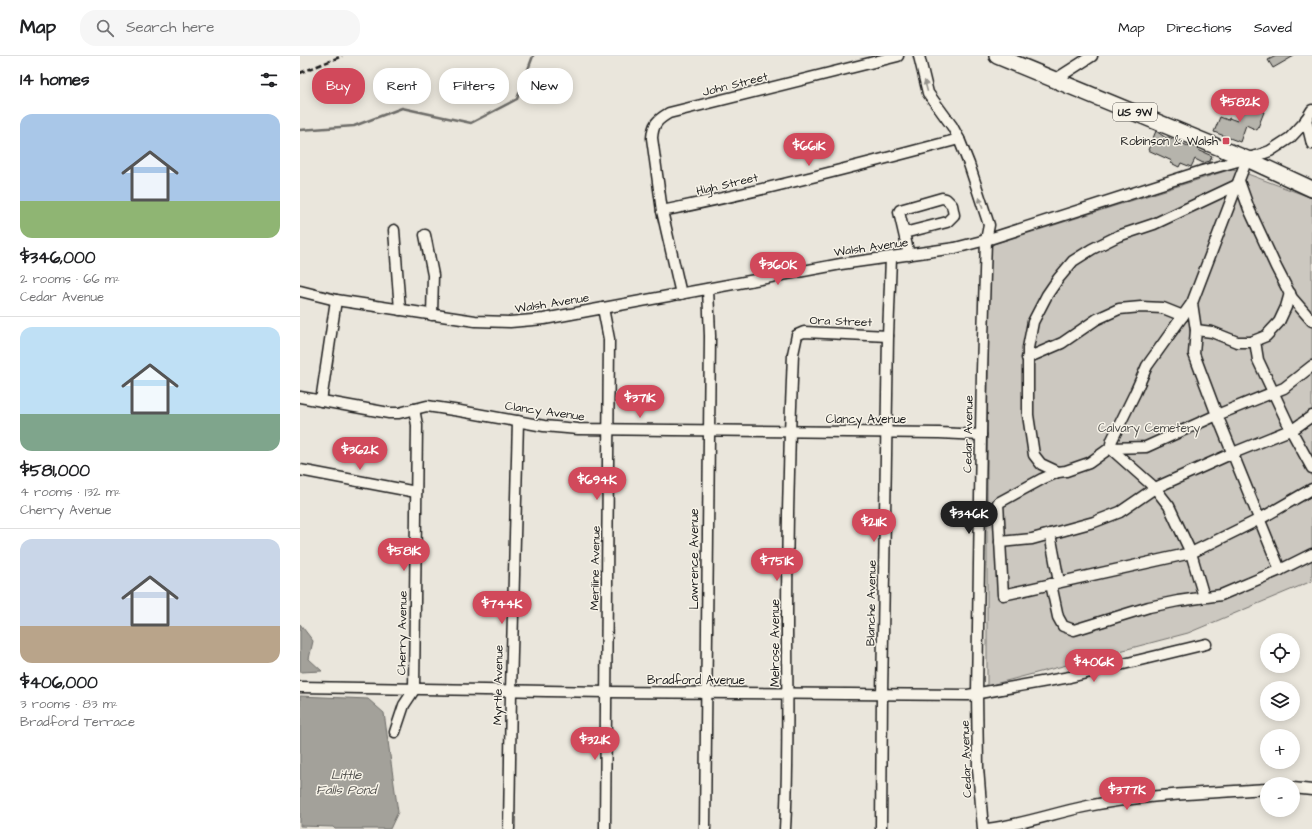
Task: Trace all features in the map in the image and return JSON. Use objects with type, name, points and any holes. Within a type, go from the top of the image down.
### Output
[{"type":"highway","name":"US 9W","points":[[997,56],[1017,61],[1056,80],[1247,159],[1312,189]]},
{"type":"highway","name":"US 9W","points":[[1247,159],[1276,166],[1312,178]]},
{"type":"street","name":"John Street","points":[[680,294],[662,211],[652,138],[653,128],[659,118],[670,113],[898,56]]},
{"type":"street","name":"Cedar Avenue","points":[[918,56],[928,93],[952,126],[959,139],[969,164],[989,225],[986,240],[977,693],[978,768],[983,829]]},
{"type":"street","points":[[1056,80],[1092,56]]},
{"type":"street","name":"Walsh Avenue","points":[[300,291],[336,300],[432,315],[475,321],[510,322],[544,319],[841,264],[955,248],[986,240],[1270,151],[1298,131],[1309,115]]},
{"type":"street","name":"Walsh Avenue","points":[[1309,115],[1312,144]]},
{"type":"street","name":"High Street","points":[[662,211],[720,200],[959,139]]},
{"type":"street","points":[[1110,448],[1112,440],[1147,366],[1192,303],[1247,159]]},
{"type":"street","points":[[1238,183],[1251,215],[1276,267],[1290,293],[1312,321]]},
{"type":"street","points":[[1058,472],[1041,464],[1034,455],[1028,414],[1028,348],[1033,322],[1047,296],[1058,279],[1073,261],[1092,249],[1118,236],[1154,224],[1238,183]]},
{"type":"street","points":[[904,233],[949,221],[954,215],[951,203],[942,198],[900,210],[899,212],[909,255]]},
{"type":"street","points":[[394,230],[400,310]]},
{"type":"street","points":[[425,235],[433,275],[432,315]]},
{"type":"street","name":"Blanche Avenue","points":[[882,829],[882,694],[888,336],[891,258]]},
{"type":"street","name":"Lawrence Avenue","points":[[705,829],[710,336],[708,289]]},
{"type":"street","points":[[1196,330],[1212,332],[1238,342],[1254,341],[1266,336],[1279,322],[1286,307],[1290,293]]},
{"type":"street","points":[[321,401],[336,300]]},
{"type":"street","points":[[1192,303],[1196,330],[1194,354],[1280,570]]},
{"type":"street","points":[[1028,358],[1062,343],[1097,319],[1118,309],[1141,307],[1164,308],[1183,316]]},
{"type":"street","name":"Meriline Avenue","points":[[603,308],[609,339],[605,829]]},
{"type":"street","name":"Ora Street","points":[[795,338],[797,335],[804,332],[888,336]]},
{"type":"street","name":"Melrose Avenue","points":[[785,829],[788,736],[787,619],[790,432],[795,338]]},
{"type":"street","points":[[1254,341],[1258,360],[1291,430],[1312,468]]},
{"type":"street","points":[[1312,366],[1284,388],[1217,415],[1146,447],[1110,448],[1089,463],[1066,471],[1058,472],[1042,479],[998,503],[1003,595],[1191,553],[1260,519],[1312,489]]},
{"type":"street","name":"Clancy Avenue","points":[[300,398],[389,413],[399,413],[427,406],[544,426],[578,429],[939,433],[981,435]]},
{"type":"street","name":"Cherry Avenue","points":[[395,732],[404,705],[414,690],[417,425],[414,409]]},
{"type":"street","points":[[1000,542],[1032,539],[1094,522],[1120,512],[1155,488],[1233,453],[1291,430],[1312,416]]},
{"type":"street","name":"Myrtle Avenue","points":[[509,829],[518,421]]},
{"type":"street","points":[[1110,448],[1155,488],[1169,506],[1191,553],[1204,597]]},
{"type":"street","points":[[300,470],[416,492]]},
{"type":"street","points":[[1050,534],[1058,617],[1063,626],[1074,630],[1149,607],[1221,595],[1280,570],[1312,554]]},
{"type":"street","name":"Bradford Avenue","points":[[300,687],[414,690],[968,695],[1070,677],[1206,644]]},
{"type":"street","points":[[987,829],[1005,827],[1088,806],[1131,799],[1260,789]]},
{"type":"street","points":[[1300,789],[1312,790]]},
{"type":"green space","name":"Calvary Cemetery","points":[[1232,169],[1312,198],[1312,581],[1188,633],[987,686],[989,249],[994,244]]},
{"type":"water","points":[[300,624],[313,641],[309,659],[322,671],[300,672]]},
{"type":"water","name":"Little Falls Pond","points":[[300,696],[368,699],[384,713],[398,812],[390,829],[335,829],[333,827],[300,826]]},
{"type":"building","points":[[1276,56],[1294,56],[1273,68],[1268,60]]},
{"type":"building","points":[[1243,104],[1264,112],[1257,130],[1246,125],[1240,142],[1214,132],[1220,117],[1237,121]]},
{"type":"building","points":[[1156,131],[1166,138],[1168,137],[1190,147],[1193,146],[1199,149],[1198,150],[1212,156],[1210,161],[1203,163],[1195,159],[1191,167],[1181,163],[1179,167],[1171,163],[1172,161],[1148,150]]},
{"type":"waterway","points":[[300,130],[354,126],[402,108],[471,123],[517,99],[533,56]]},
{"type":"railway","points":[[300,73],[342,56]]},
{"type":"place","name":"Robinson & Walsh","points":[[1226,141]]}]
